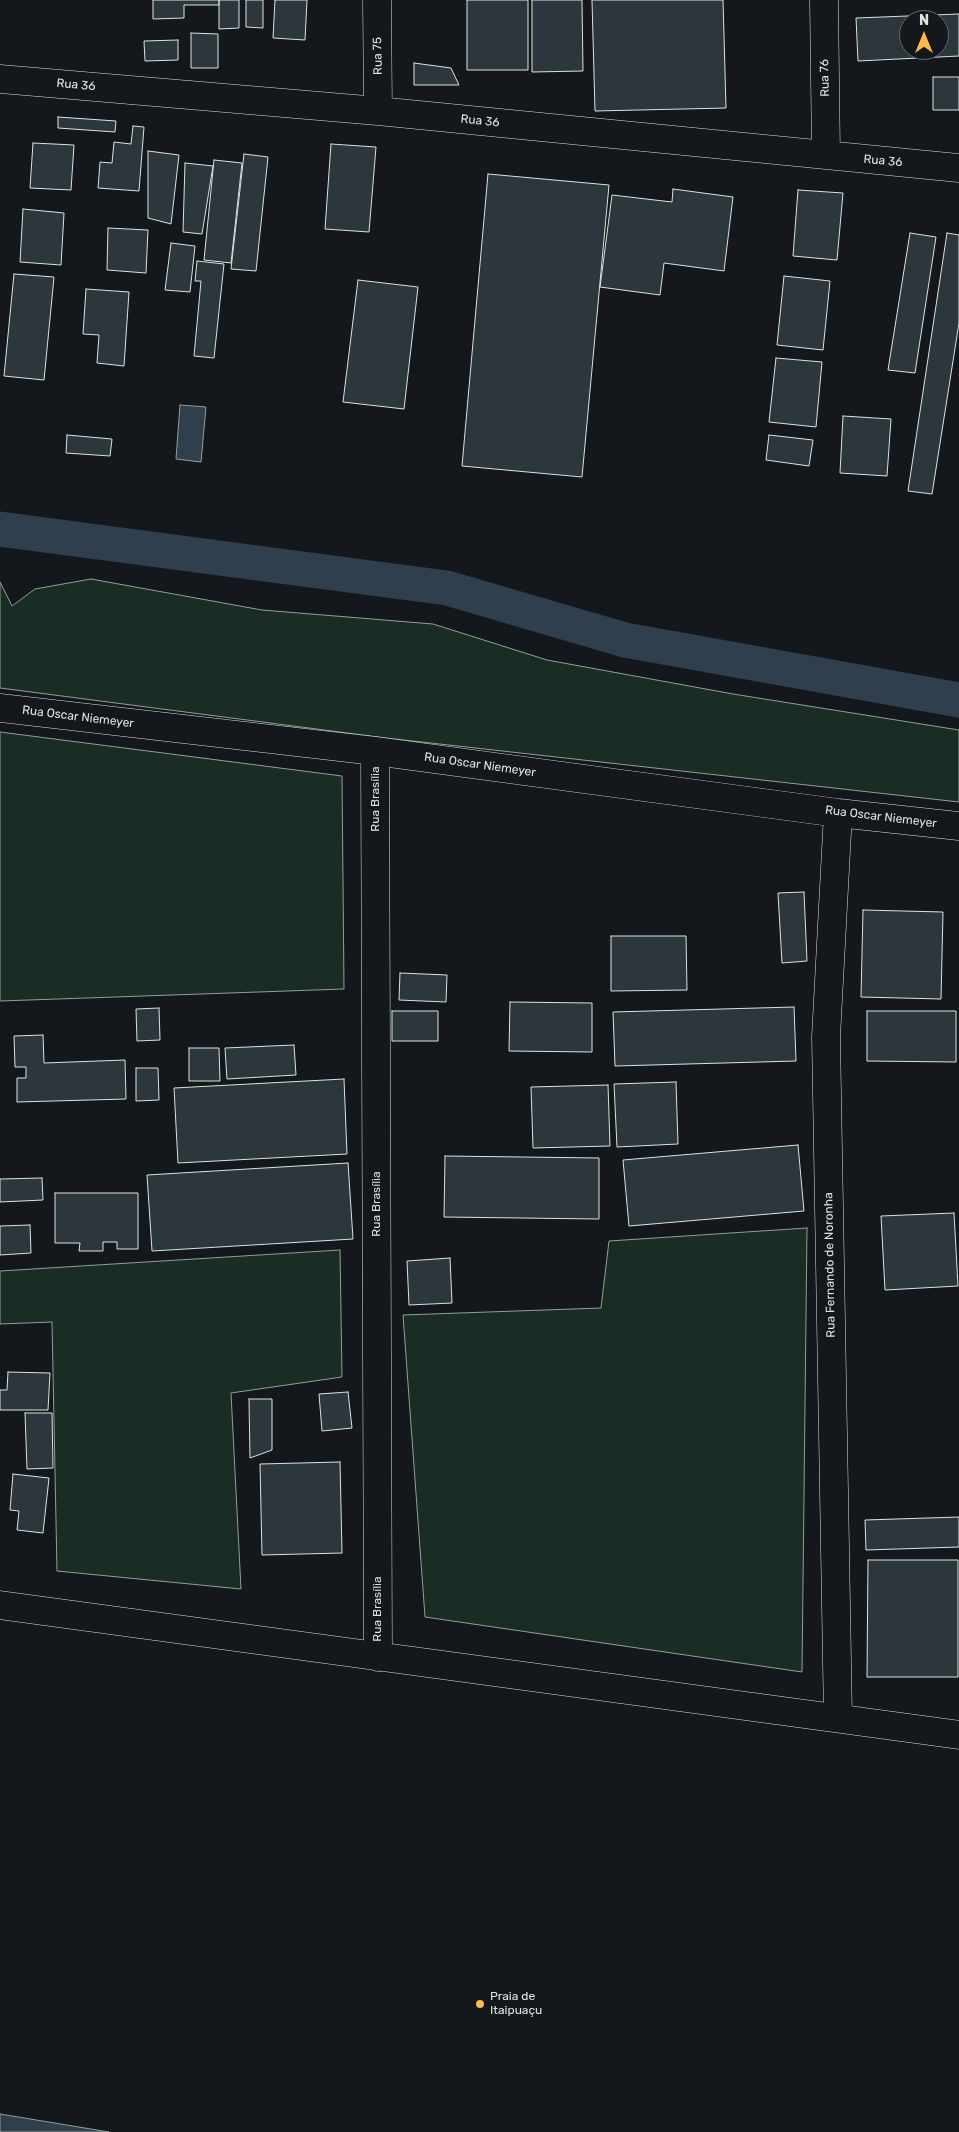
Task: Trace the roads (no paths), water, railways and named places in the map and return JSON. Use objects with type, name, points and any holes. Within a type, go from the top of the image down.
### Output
[{"type":"street","name":"Rua 75","points":[[377,0],[378,112]]},
{"type":"street","name":"Rua 76","points":[[824,0],[826,155]]},
{"type":"street","name":"Rua 36","points":[[0,79],[378,112],[959,168]]},
{"type":"street","name":"Rua Oscar Niemeyer","points":[[0,708],[375,751],[838,812],[959,826]]},
{"type":"street","name":"Rua Brasília","points":[[375,751],[378,1657]]},
{"type":"street","name":"Rua Fernando de Noronha","points":[[838,812],[826,1037],[838,1718]]},
{"type":"street","points":[[0,1605],[959,1735]]},
{"type":"water","points":[[180,405],[206,407],[201,462],[176,459]]},
{"type":"water","points":[[0,2114],[109,2132],[0,2132]]},
{"type":"waterway","points":[[0,529],[447,588],[625,640],[959,700]]},
{"type":"place","name":"Praia de Itaipuaçu","points":[[480,2004]]}]
